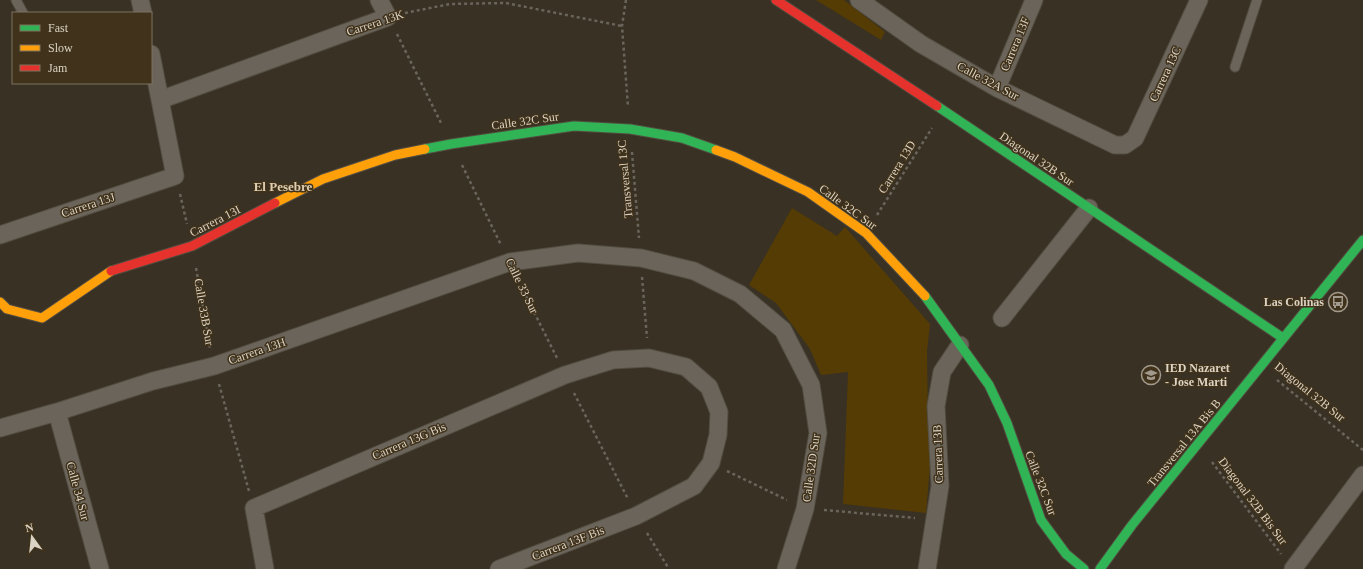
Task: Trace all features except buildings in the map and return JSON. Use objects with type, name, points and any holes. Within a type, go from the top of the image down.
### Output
[{"type":"street","points":[[140,0],[143,12]]},
{"type":"street","points":[[379,0],[388,17]]},
{"type":"street","name":"Diagonal 32B Sur","points":[[776,0],[1283,338]]},
{"type":"street","name":"Calle 32A Sur","points":[[859,0],[921,44],[997,88],[1115,145],[1125,145]]},
{"type":"street","name":"Carrera 13F","points":[[997,88],[1034,0]]},
{"type":"street","name":"Carrera 13C","points":[[1125,145],[1134,138],[1200,0]]},
{"type":"street","name":"Carrera 13K","points":[[160,100],[388,17]]},
{"type":"street","points":[[152,59],[175,176]]},
{"type":"street","name":"Calle 32C Sur","points":[[451,144],[574,126],[630,128],[682,138],[735,157],[808,192],[866,233],[923,294],[989,385],[1007,423],[1041,520],[1066,554],[1084,569]]},
{"type":"street","name":"Carrera 13I","points":[[0,302],[7,308],[42,318],[112,270],[192,246],[324,179],[395,155],[451,144]]},
{"type":"street","name":"Carrera 13J","points":[[0,235],[175,176]]},
{"type":"street","points":[[1002,318],[1089,208]]},
{"type":"street","name":"Transversal 13A Bis B","points":[[1100,569],[1132,525],[1363,240]]},
{"type":"street","name":"Calle 32D Sur","points":[[510,262],[578,253],[640,258],[694,271],[740,294],[783,330],[811,386],[818,433],[805,509],[786,569]]},
{"type":"street","name":"Carrera 13H","points":[[0,428],[57,412],[153,381],[214,366],[510,262]]},
{"type":"street","name":"Carrera 13B","points":[[927,569],[940,486],[936,406],[942,372],[960,345]]},
{"type":"street","name":"Carrera 13G Bis","points":[[254,508],[565,374],[613,360],[649,358]]},
{"type":"street","name":"Carrera 13F Bis","points":[[499,569],[636,516],[694,486],[710,463],[718,435],[719,412],[709,387],[686,367],[649,358]]},
{"type":"street","name":"Calle 34 Sur","points":[[57,412],[100,569]]},
{"type":"street","points":[[1288,563],[1363,475]]},
{"type":"street","points":[[254,508],[265,569]]},
{"type":"lane","points":[[16,0],[22,12]]},
{"type":"lane","points":[[1235,67],[1257,0]]},
{"type":"path","name":"Transversal 13C","points":[[626,0],[622,26],[649,358]]},
{"type":"path","name":"Carrera 13K","points":[[388,17],[450,4],[506,3],[622,26]]},
{"type":"path","name":"Calle 33 Sur","points":[[388,17],[636,516],[669,569]]},
{"type":"path","name":"Carrera 13D","points":[[866,233],[943,110]]},
{"type":"path","name":"Calle 33B Sur","points":[[175,176],[192,246],[214,366],[254,508]]},
{"type":"path","name":"Diagonal 32B Sur","points":[[1261,367],[1363,450]]},
{"type":"path","name":"Diagonal 32B Bis Sur","points":[[1198,444],[1288,563]]},
{"type":"shaded area","points":[[816,0],[844,0],[885,32],[881,40]]},
{"type":"shaded area","points":[[792,208],[837,236],[845,227],[930,324],[927,351],[930,466],[926,513],[843,504],[848,372],[821,375],[810,349],[776,303],[749,285]]},
{"type":"traffic: fast","points":[[937,106],[1283,338]]},
{"type":"traffic: fast","points":[[425,149],[574,126],[630,129],[682,138],[716,150]]},
{"type":"traffic: fast","points":[[1100,569],[1132,525],[1363,240]]},
{"type":"traffic: fast","points":[[925,296],[989,385],[1007,423],[1041,520],[1066,554],[1084,569]]},
{"type":"traffic: slow","points":[[275,203],[323,179],[395,155],[425,149]]},
{"type":"traffic: slow","points":[[716,150],[735,157],[808,192],[866,233],[925,296]]},
{"type":"traffic: slow","points":[[0,302],[7,309],[42,318],[111,271]]},
{"type":"traffic: jam","points":[[776,0],[937,106]]},
{"type":"traffic: jam","points":[[111,271],[192,246],[275,203]]},
{"type":"place","name":"Las Colinas","points":[[1338,302]]},
{"type":"place","name":"IED Nazaret - Jose Marti","points":[[1151,375]]},
{"type":"district","name":"El Pesebre","points":[[283,186]]}]
